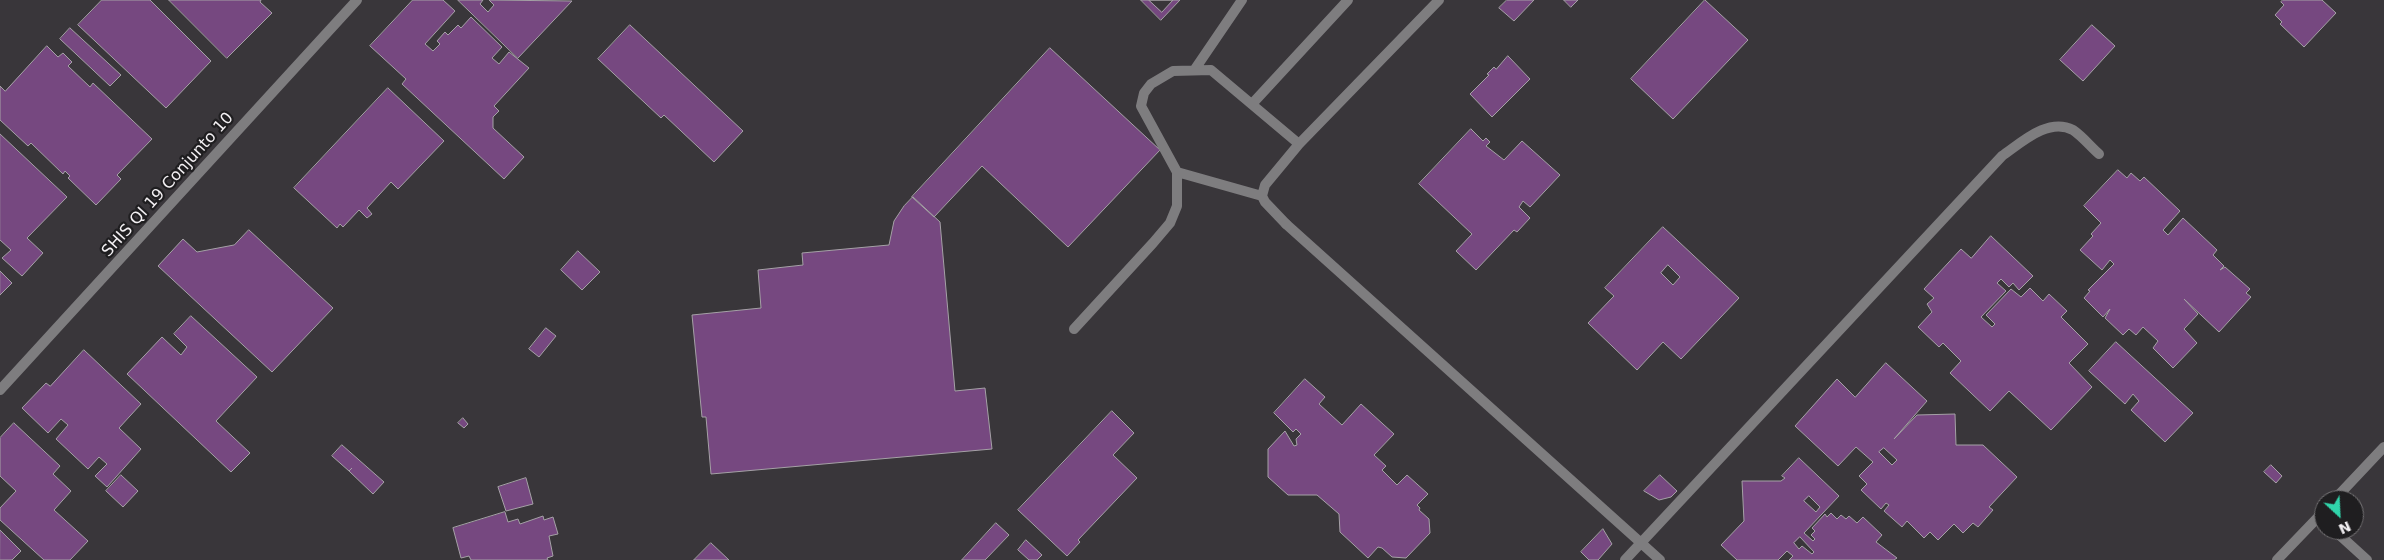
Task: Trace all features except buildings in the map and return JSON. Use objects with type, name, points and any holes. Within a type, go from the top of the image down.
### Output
[{"type":"street","name":"SHIS QI 19 Conjunto 10","points":[[0,390],[357,0]]},
{"type":"street","points":[[1195,69],[1242,0]]},
{"type":"street","points":[[1252,104],[1348,0]]},
{"type":"street","points":[[1440,0],[1299,144],[1265,185],[1262,196],[1265,202],[1286,224],[1660,560]]},
{"type":"street","points":[[1074,329],[1170,223],[1177,206],[1177,172],[1141,106],[1144,93],[1151,84],[1174,70],[1211,70],[1299,144]]},
{"type":"street","points":[[1625,560],[2002,156],[2044,129],[2060,127],[2072,130],[2099,154]]},
{"type":"street","points":[[1177,172],[1262,196]]},
{"type":"street","points":[[2343,490],[2384,447]]},
{"type":"street","points":[[2277,560],[2314,524]]},
{"type":"street","points":[[2345,540],[2368,560]]}]
